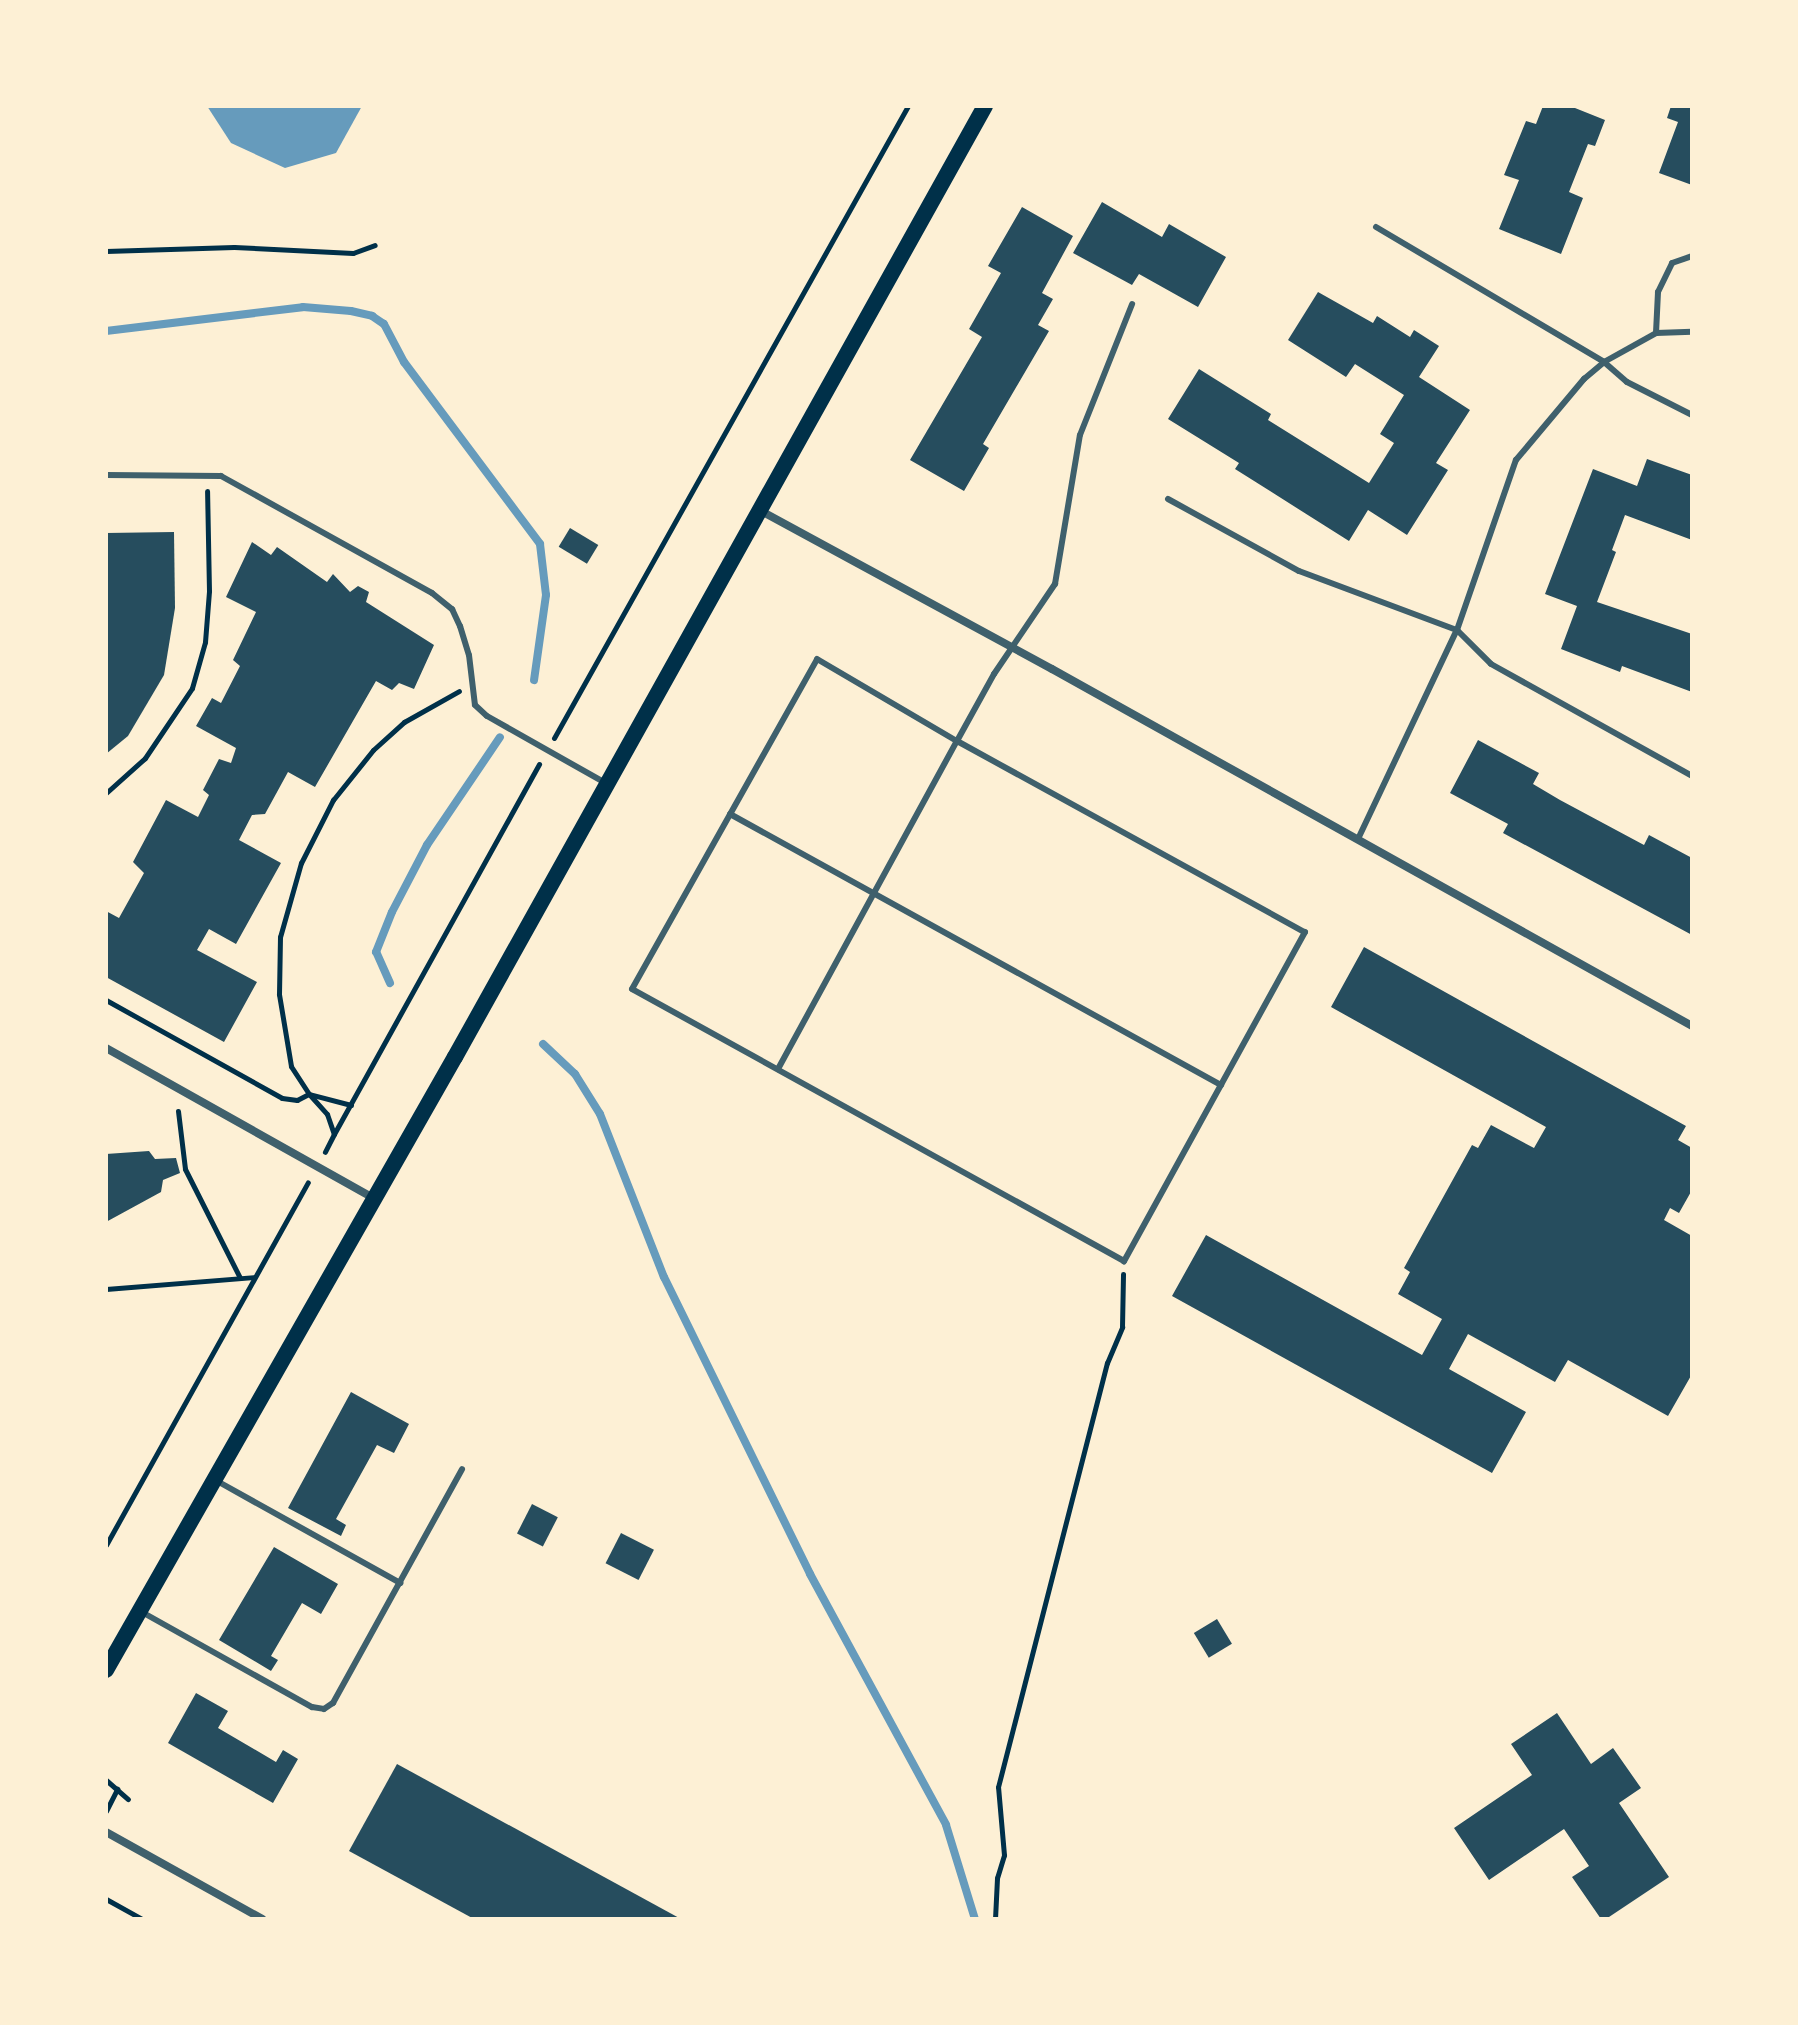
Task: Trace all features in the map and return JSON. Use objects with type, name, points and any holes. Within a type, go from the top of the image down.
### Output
[{"type":"main road","points":[[106,1670],[761,511],[985,106]]},
{"type":"street","points":[[761,511],[1692,1026]]},
{"type":"street","points":[[106,1048],[373,1198]]},
{"type":"street","points":[[106,1832],[262,1919]]},
{"type":"lane","points":[[1376,227],[1604,362],[1627,382],[1692,415]]},
{"type":"lane","points":[[1656,333],[1658,292],[1672,263],[1692,256]]},
{"type":"lane","points":[[778,1069],[957,741],[1011,647],[1055,584],[1080,435],[1132,304]]},
{"type":"lane","points":[[1358,839],[1457,630],[1516,460],[1584,379],[1604,362],[1656,333],[1692,332]]},
{"type":"lane","points":[[106,475],[221,476],[432,593],[452,609],[460,626],[469,655],[470,685],[475,705],[487,716],[607,784]]},
{"type":"lane","points":[[1168,499],[1299,571],[1457,630],[1491,664],[1692,776]]},
{"type":"lane","points":[[817,659],[957,741],[1305,932],[1124,1261],[632,989],[817,659]]},
{"type":"lane","points":[[730,814],[1221,1085]]},
{"type":"lane","points":[[140,1611],[312,1707],[324,1709],[333,1703],[462,1469]]},
{"type":"lane","points":[[214,1480],[400,1583]]},
{"type":"path","points":[[106,1545],[908,106]]},
{"type":"path","points":[[106,251],[234,247],[353,253],[375,245]]},
{"type":"path","points":[[106,793],[145,758],[192,688],[205,642],[209,591],[206,474]]},
{"type":"path","points":[[334,1134],[327,1114],[291,1066],[279,994],[280,937],[301,863],[333,800],[373,750],[404,722],[470,685]]},
{"type":"path","points":[[106,1000],[282,1098],[297,1100],[309,1094],[351,1105]]},
{"type":"path","points":[[178,1111],[185,1169],[240,1278]]},
{"type":"path","points":[[995,1919],[997,1878],[1004,1855],[998,1787],[1107,1363],[1122,1327],[1124,1261]]},
{"type":"path","points":[[106,1289],[255,1277]]},
{"type":"path","points":[[106,1780],[128,1799]]},
{"type":"path","points":[[106,1811],[117,1789]]},
{"type":"path","points":[[106,1899],[142,1919]]},
{"type":"water","points":[[207,106],[362,106],[336,153],[285,168],[231,143]]},
{"type":"building","points":[[1543,106],[1570,106],[1605,120],[1595,146],[1588,144],[1569,192],[1583,198],[1561,254],[1499,229],[1519,180],[1504,175],[1526,121],[1536,124]]},
{"type":"building","points":[[1671,106],[1692,106],[1692,185],[1659,173],[1678,122],[1667,118]]},
{"type":"building","points":[[1102,202],[1162,237],[1169,224],[1226,257],[1198,307],[1139,274],[1132,285],[1073,253]]},
{"type":"building","points":[[1022,207],[1073,236],[1042,293],[1053,299],[1038,325],[1049,331],[983,444],[989,448],[964,491],[910,460],[982,337],[969,329],[1001,273],[988,266]]},
{"type":"building","points":[[1318,292],[1373,323],[1377,316],[1410,337],[1414,330],[1439,346],[1419,377],[1470,410],[1436,463],[1448,470],[1407,535],[1368,510],[1349,541],[1235,469],[1239,463],[1168,419],[1199,369],[1271,414],[1268,420],[1369,483],[1394,443],[1380,434],[1404,395],[1355,364],[1346,377],[1288,340]]},
{"type":"building","points":[[1647,459],[1692,475],[1692,540],[1625,515],[1612,550],[1616,552],[1597,602],[1692,634],[1692,692],[1622,666],[1620,672],[1561,649],[1577,606],[1545,594],[1593,469],[1637,486]]},
{"type":"building","points":[[570,528],[598,545],[587,564],[559,547]]},
{"type":"building","points":[[174,532],[175,608],[164,675],[128,736],[106,754],[106,533]]},
{"type":"building","points":[[252,542],[271,555],[277,547],[327,582],[333,574],[350,592],[358,586],[369,592],[366,602],[434,645],[414,689],[399,683],[392,690],[376,681],[315,787],[288,772],[265,814],[252,815],[239,840],[281,863],[236,944],[209,929],[197,950],[257,982],[224,1042],[106,977],[106,911],[119,918],[144,873],[133,862],[166,800],[198,817],[209,795],[203,790],[219,759],[231,763],[236,748],[196,726],[212,698],[221,703],[240,666],[233,660],[256,612],[226,597]]},
{"type":"building","points":[[1478,740],[1539,773],[1533,784],[1560,800],[1644,845],[1649,835],[1692,858],[1692,935],[1503,833],[1508,824],[1450,793]]},
{"type":"building","points":[[1364,947],[1686,1126],[1678,1140],[1692,1148],[1692,1190],[1679,1213],[1670,1208],[1664,1220],[1692,1236],[1692,1374],[1668,1416],[1568,1360],[1555,1382],[1468,1334],[1449,1369],[1526,1412],[1492,1473],[1172,1296],[1206,1235],[1422,1355],[1442,1319],[1398,1294],[1410,1272],[1404,1268],[1472,1145],[1478,1148],[1491,1125],[1534,1148],[1546,1127],[1331,1007]]},
{"type":"building","points":[[149,1151],[155,1159],[176,1158],[180,1173],[163,1180],[161,1192],[106,1222],[106,1154]]},
{"type":"building","points":[[351,1392],[409,1424],[394,1453],[377,1445],[336,1519],[346,1525],[341,1536],[288,1508]]},
{"type":"building","points":[[532,1504],[558,1517],[543,1547],[517,1533]]},
{"type":"building","points":[[621,1533],[654,1550],[639,1580],[606,1563]]},
{"type":"building","points":[[274,1547],[338,1584],[321,1614],[302,1603],[271,1656],[278,1660],[271,1671],[219,1640]]},
{"type":"building","points":[[1217,1619],[1232,1644],[1209,1658],[1194,1633]]},
{"type":"building","points":[[196,1693],[228,1711],[218,1728],[276,1762],[283,1750],[298,1759],[273,1803],[168,1743]]},
{"type":"building","points":[[1557,1713],[1591,1764],[1613,1748],[1641,1788],[1619,1803],[1669,1877],[1606,1919],[1601,1919],[1572,1877],[1589,1866],[1564,1829],[1489,1880],[1454,1828],[1532,1775],[1511,1744]]},
{"type":"building","points":[[397,1764],[681,1919],[474,1919],[349,1851]]},
{"type":"waterway","points":[[106,331],[303,307],[351,311],[372,316],[384,324],[404,362],[540,544],[546,595],[534,680]]},
{"type":"waterway","points":[[390,983],[376,952],[392,912],[427,845],[500,737]]},
{"type":"waterway","points":[[543,1044],[575,1074],[600,1114],[664,1277],[810,1574],[946,1825],[975,1919]]}]
